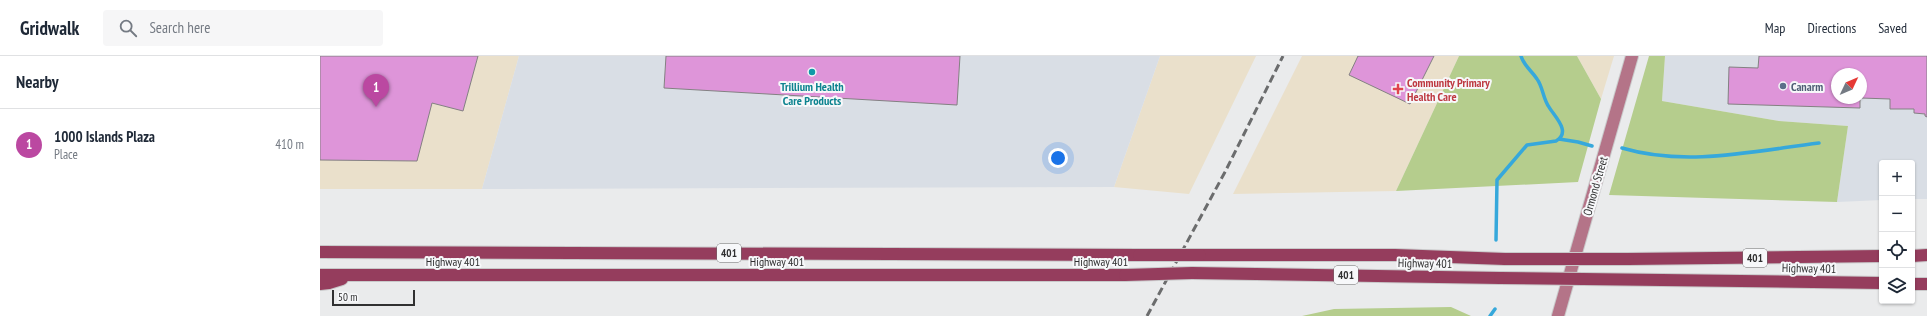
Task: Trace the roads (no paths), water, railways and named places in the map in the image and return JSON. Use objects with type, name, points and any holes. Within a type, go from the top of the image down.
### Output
[{"type":"highway","name":"Highway 401","points":[[320,252],[1395,255],[1628,259],[1879,256]]},
{"type":"highway","points":[[1915,256],[1927,255]]},
{"type":"highway","name":"Highway 401","points":[[320,275],[1125,275],[1192,273],[1879,283]]},
{"type":"highway","points":[[320,284],[329,283],[352,275]]},
{"type":"highway","points":[[1915,284],[1927,284]]},
{"type":"street","name":"Ormond Street","points":[[1558,316],[1632,56]]},
{"type":"waterway","points":[[1496,240],[1497,180],[1527,145],[1556,141],[1562,133],[1560,124],[1547,104],[1539,82],[1521,56]]},
{"type":"waterway","points":[[1559,139],[1592,146]]},
{"type":"waterway","points":[[1622,148],[1646,154],[1695,157],[1720,156],[1819,143]]},
{"type":"waterway","points":[[1490,316],[1495,309]]},
{"type":"railway","points":[[1147,316],[1225,172],[1283,56]]},
{"type":"place","name":"Trillium Health Care Products","points":[[812,72]]},
{"type":"place","name":"Canarm","points":[[1783,86]]},
{"type":"place","name":"Community Primary Health Care","points":[[1398,89]]},
{"type":"place","name":"1000 Islands Plaza","points":[[376,107]]}]
